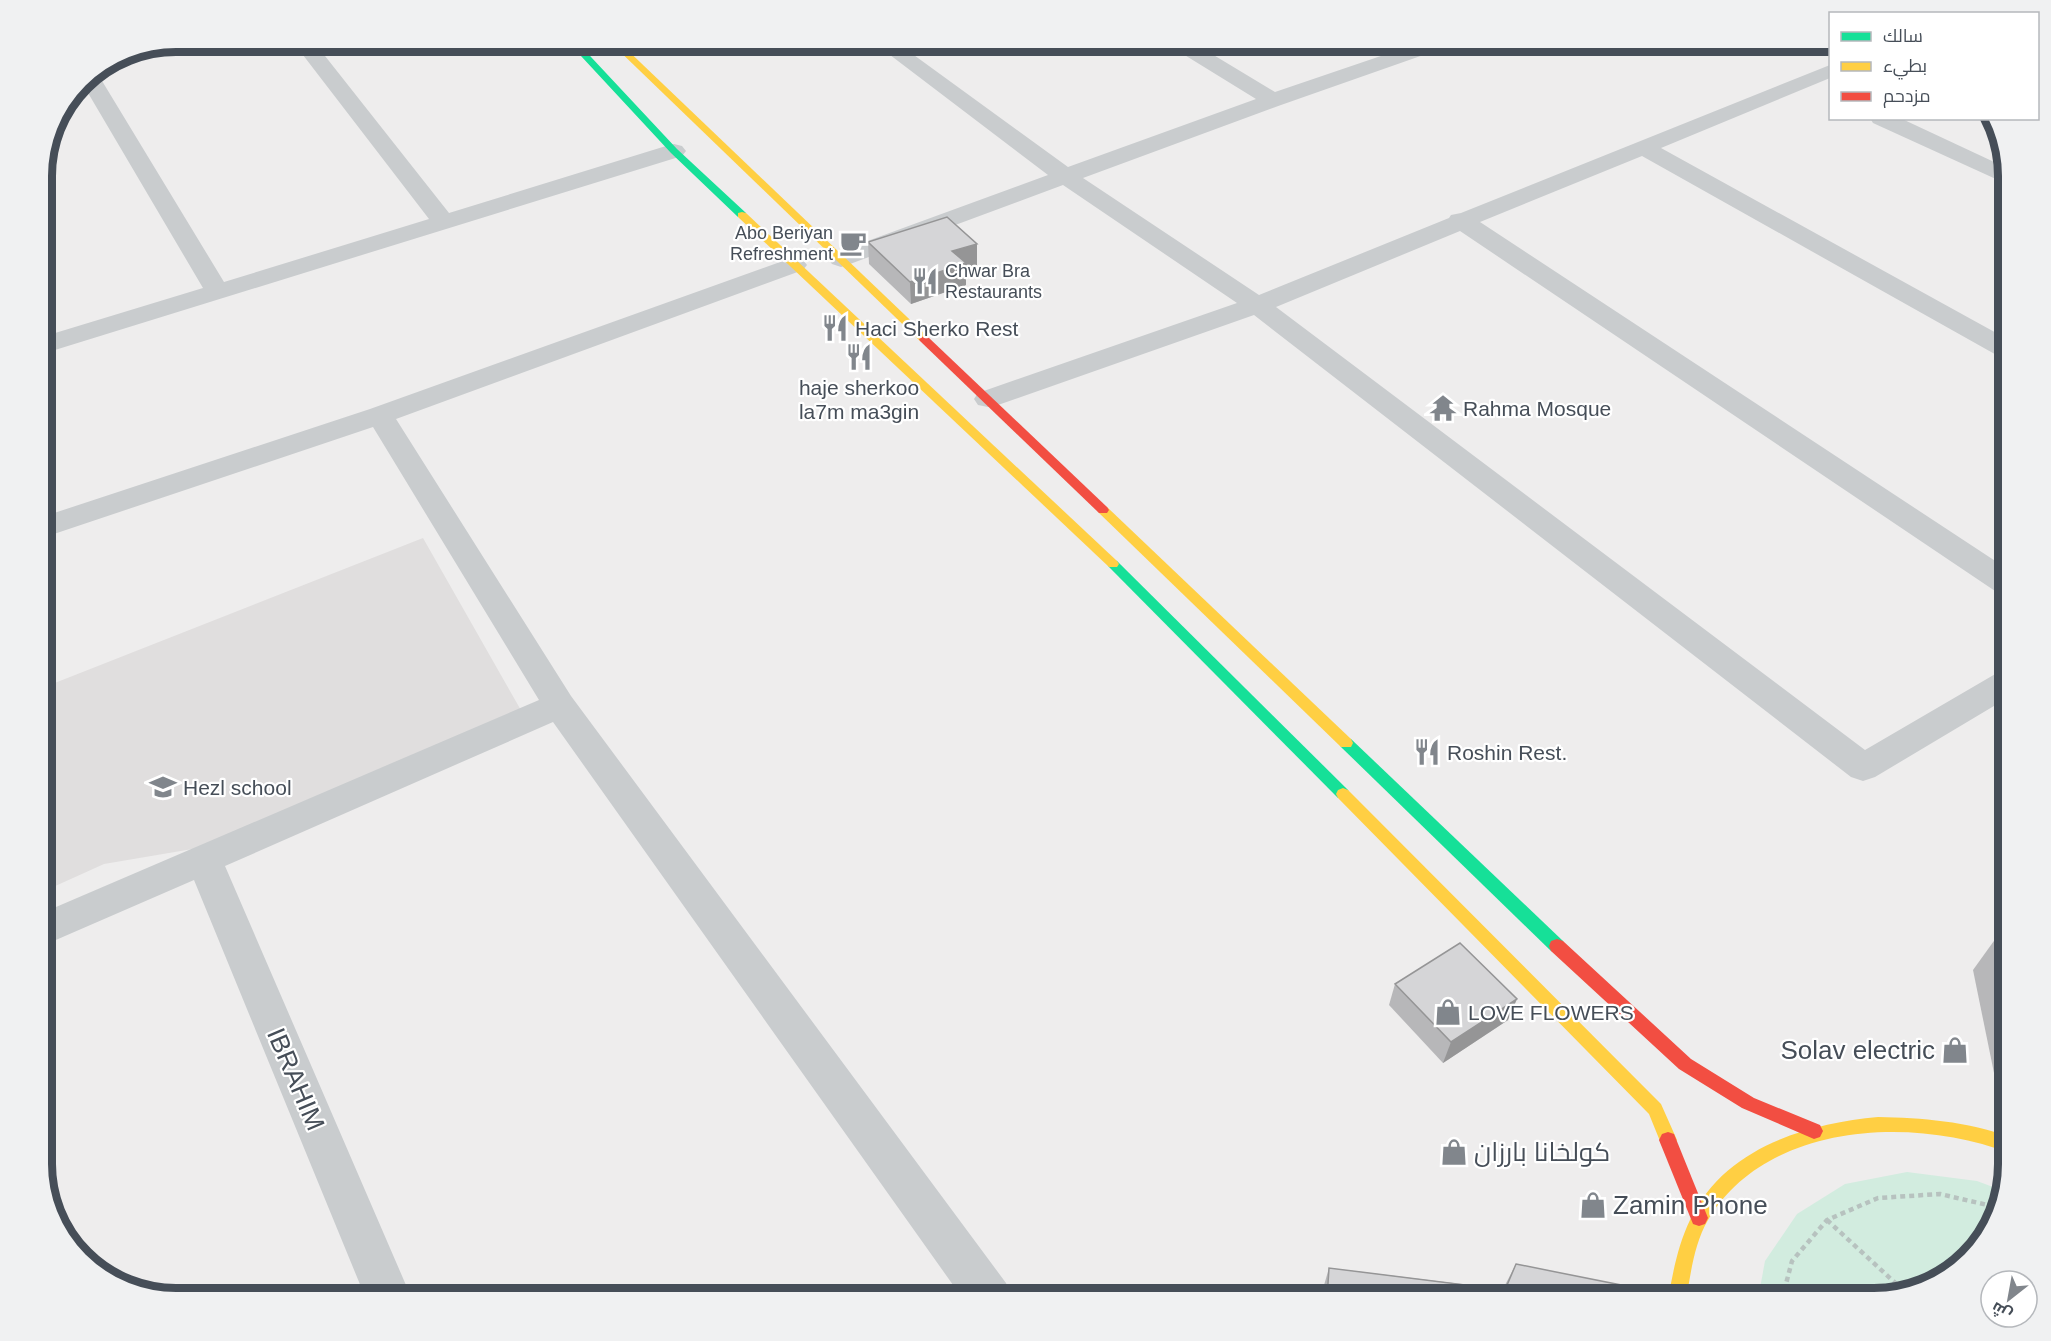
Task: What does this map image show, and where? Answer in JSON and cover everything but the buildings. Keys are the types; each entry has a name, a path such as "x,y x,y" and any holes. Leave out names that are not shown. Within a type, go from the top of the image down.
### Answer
{"main road":[{"path":"582,53 674,152 1141,590 1655,1109 1699,1218"},
{"path":"625,53 1608,995 1684,1064 1748,1103 1814,1131"},
{"path":"1677,1288 1678,1274 1699,1218 1729,1179 1767,1150 1814,1131 1870,1122 1922,1125 1998,1141"}],"street":[{"path":"1194,52 1273,100"},
{"path":"841,259 1273,100 1412,52"},
{"path":"312,53 444,222"},
{"path":"897,53 1066,177 1257,305 1863,768 1998,688"},
{"path":"988,399 1257,305 1460,220 1829,71"},
{"path":"1805,83 1829,95"},
{"path":"94,84 217,291"},
{"path":"1885,120 1998,173"},
{"path":"1642,147 1998,345"},
{"path":"53,343 674,152"},
{"path":"1460,220 1998,578"},
{"path":"53,524 380,415 794,265"},
{"path":"380,415 559,705 982,1288"},
{"path":"53,925 559,705"},
{"name":"IBRAHIM","path":"204,859 384,1288"}],"path":[{"path":"1785,1288 1792,1261 1827,1220 1878,1198 1940,1194 1991,1206"},
{"path":"1827,1220 1898,1286"}],"shaded area":[{"path":"423,538 522,712 216,845 104,864 53,887 53,684"}],"green space":[{"path":"1907,1172 1977,1181 1996,1188 1986,1220 1978,1234 1944,1268 1922,1279 1907,1284 1875,1288 1760,1288 1765,1261 1797,1214 1845,1184"}],"traffic: fast":[{"path":"582,53 674,151 742,215"},
{"path":"1113,564 1343,794"},
{"path":"1346,743 1557,946"}],"traffic: slow":[{"path":"625,53 924,339"},
{"path":"742,215 1113,564"},
{"path":"1103,510 1346,743"},
{"path":"1343,794 1655,1109 1668,1140"},
{"path":"1679,1288 1691,1238 1708,1205 1730,1180 1756,1160 1784,1145 1814,1134 1878,1125 1911,1125 1943,1129 1998,1141"}],"traffic: jam":[{"path":"924,339 1103,510"},
{"path":"1557,946 1685,1064 1748,1103 1814,1131"},
{"path":"1668,1140 1699,1218"}],"place":[{"name":"Abo Beriyan Refreshment","path":"853,243"},
{"name":"Chwar Bra Restaurants","path":"925,281"},
{"name":"Haci Sherko Rest","path":"835,328"},
{"name":"haje sherkoo la7m ma3gin","path":"859,357"},
{"name":"Rahma Mosque","path":"1443,408"},
{"name":"Roshin Rest.","path":"1427,752"},
{"name":"Hezl school","path":"163,787"},
{"name":"LOVE FLOWERS","path":"1448,1012"},
{"name":"Solav electric","path":"1955,1050"},
{"name":"كولخانا بارزان","path":"1454,1152"},
{"name":"Zamin Phone","path":"1593,1205"}]}
